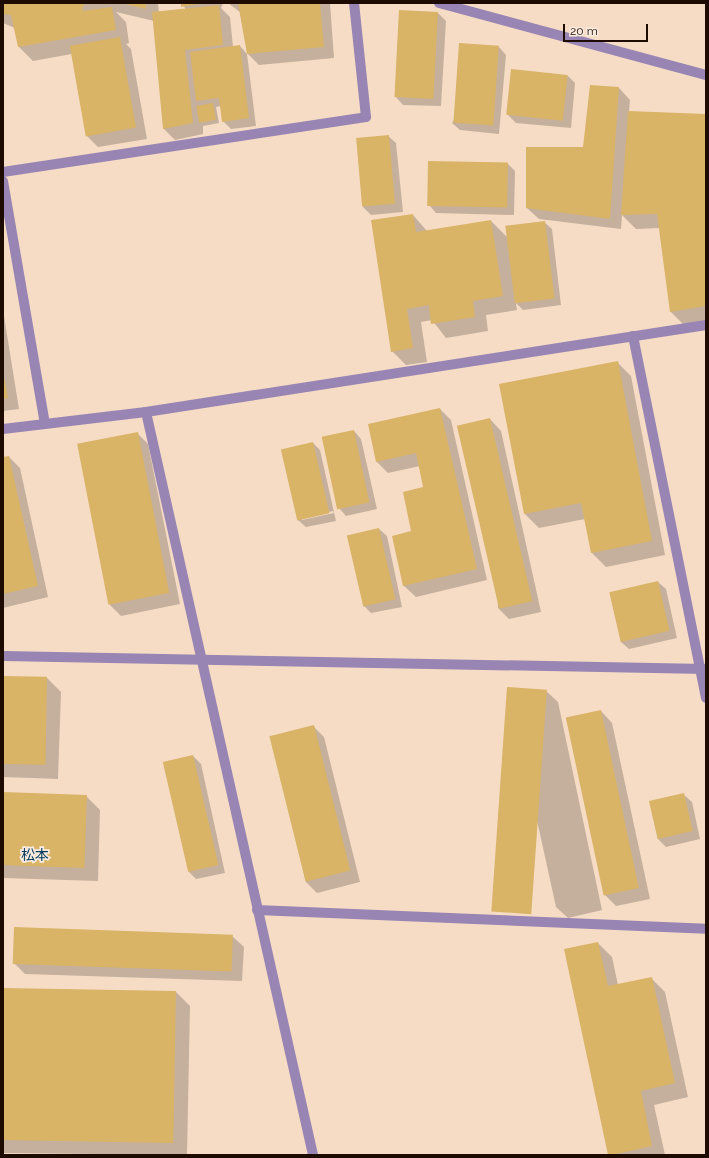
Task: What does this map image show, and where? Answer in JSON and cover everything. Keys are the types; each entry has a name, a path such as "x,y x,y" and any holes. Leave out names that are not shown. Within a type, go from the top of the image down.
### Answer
{"street":[{"path":"3,172 366,117 354,3"},
{"path":"439,3 706,75"},
{"path":"3,181 45,423"},
{"path":"3,429 146,412 706,325"},
{"path":"633,336 703,669 706,698"},
{"path":"146,412 313,1155"},
{"path":"3,656 201,661 703,669"},
{"path":"257,910 706,929"}],"building":[{"path":"3,3 84,3 82,11 112,7 116,30 18,47 11,15 3,14"},
{"path":"146,3 146,9 125,4"},
{"path":"181,3 198,3 199,4 181,7"},
{"path":"238,3 320,3 324,47 247,54"},
{"path":"219,5 223,45 185,50 193,123 163,129 152,12"},
{"path":"399,10 438,12 433,99 394,97"},
{"path":"120,37 136,128 86,136 70,46"},
{"path":"459,43 499,46 493,126 453,123"},
{"path":"240,45 249,118 222,122 219,98 196,101 190,52"},
{"path":"511,69 568,75 563,121 506,115"},
{"path":"590,85 619,87 610,219 526,208 526,147 583,147"},
{"path":"213,103 216,120 199,123 196,106"},
{"path":"628,111 706,114 706,306 670,312 657,214 621,215"},
{"path":"389,135 395,204 362,207 356,138"},
{"path":"428,161 508,162 507,207 427,206"},
{"path":"413,214 416,232 491,220 503,296 473,301 475,317 431,324 429,305 407,309 413,348 391,352 371,220"},
{"path":"545,221 555,298 515,303 505,226"},
{"path":"618,361 652,541 591,553 581,503 524,514 499,384"},
{"path":"3,372 8,398 3,399"},
{"path":"440,408 477,569 403,586 392,536 411,531 403,492 423,487 416,453 376,462 368,424"},
{"path":"490,418 532,601 499,609 457,426"},
{"path":"354,430 369,502 337,509 322,437"},
{"path":"138,432 169,593 108,605 77,444"},
{"path":"313,442 329,513 297,521 281,449"},
{"path":"9,456 38,586 3,594 3,457"},
{"path":"379,528 395,599 363,607 347,535"},
{"path":"658,581 669,631 621,642 609,592"},
{"path":"3,676 47,677 45,765 3,764"},
{"path":"507,687 547,690 531,914 491,911"},
{"path":"601,710 639,888 604,896 566,717"},
{"path":"314,725 350,871 306,882 269,736"},
{"path":"193,755 218,865 188,872 163,762"},
{"path":"3,792 87,795 84,868 3,865"},
{"path":"684,793 693,831 658,839 649,801"},
{"path":"14,927 233,935 232,972 13,964"},
{"path":"598,942 608,986 652,977 675,1083 641,1091 652,1146 612,1155 608,1155 564,949"},
{"path":"3,988 176,991 173,1143 3,1140"}],"district":[{"name":"松本","path":"35,855"}]}
